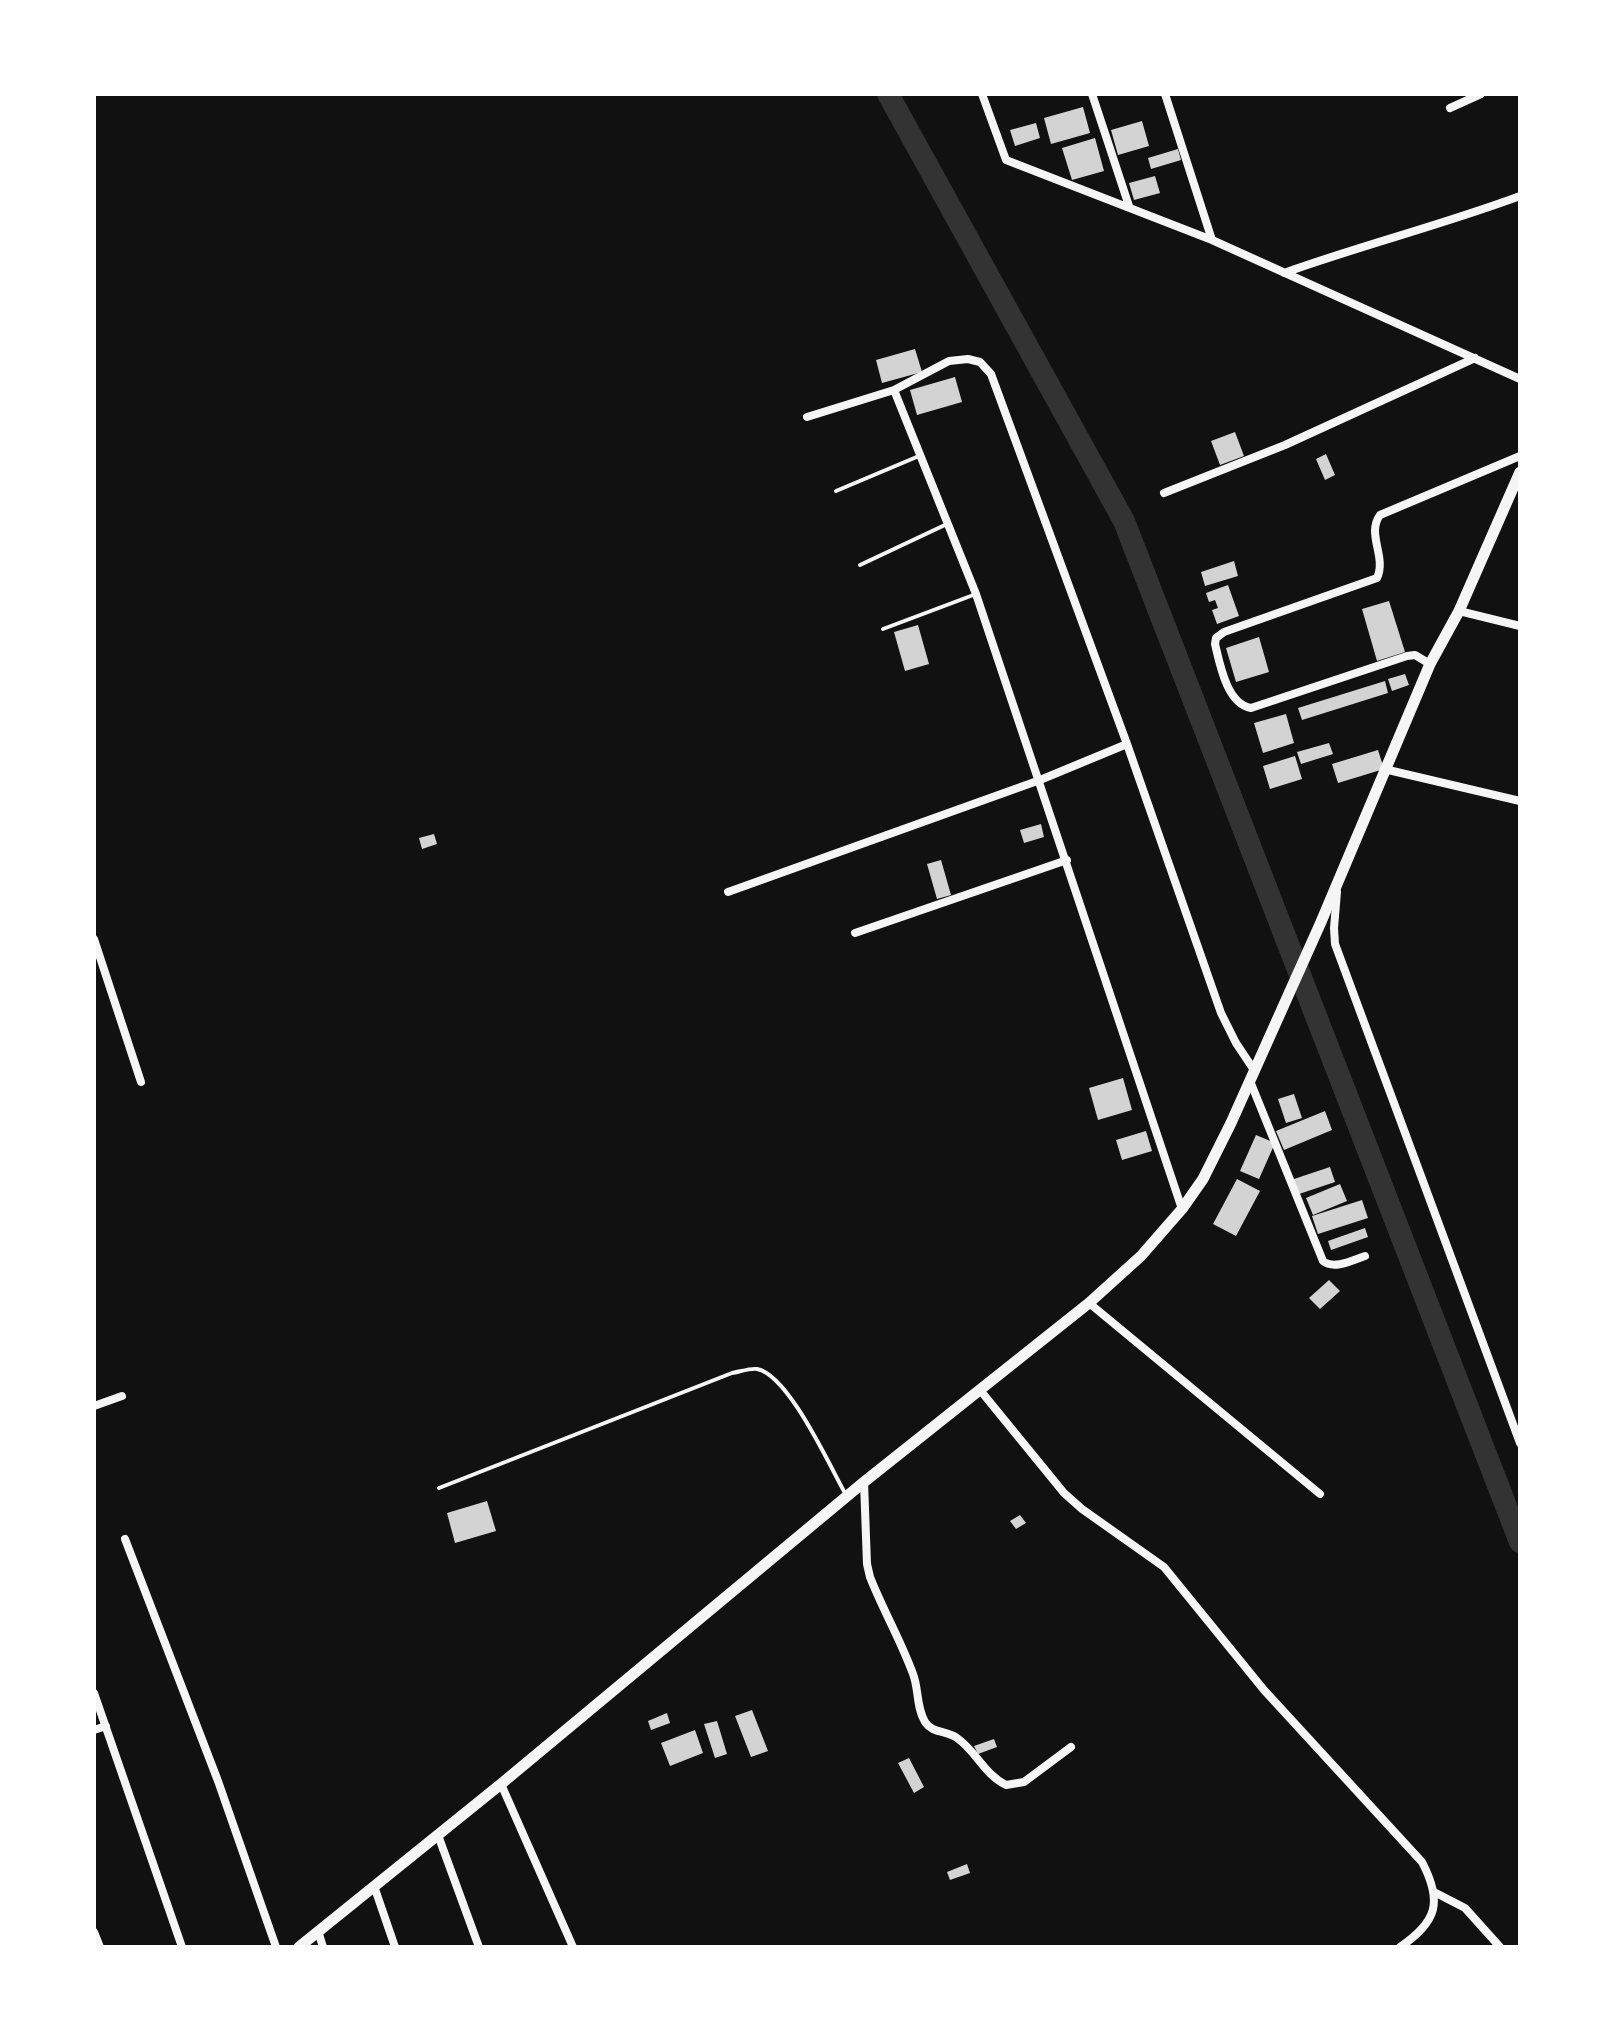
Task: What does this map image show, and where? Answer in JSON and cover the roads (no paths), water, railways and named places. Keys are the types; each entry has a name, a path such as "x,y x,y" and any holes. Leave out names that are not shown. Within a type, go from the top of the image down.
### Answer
{"street":[{"path":"982,94 1006,160 1212,240 1520,379"},
{"path":"1092,94 1129,206"},
{"path":"1165,94 1212,240"},
{"path":"1450,108 1481,94"},
{"path":"1283,273 1520,196"},
{"path":"1164,493 1285,445 1475,358"},
{"path":"807,417 894,390 949,361 968,359 980,362 991,374 1127,744 1221,1013 1252,1075 1323,1261 1335,1265 1365,1256"},
{"path":"894,390 976,594 1182,1209"},
{"path":"1430,664 1415,655 1407,656 1251,708 1244,707 1235,699 1215,644 1219,634 1377,578 1380,561 1374,524 1380,515 1520,456"},
{"path":"299,1947 501,1784 864,1482 1089,1303 1141,1256 1182,1209 1203,1179 1288,997 1430,664 1459,611 1520,472"},
{"path":"1459,611 1520,626"},
{"path":"728,892 1040,780 1127,744"},
{"path":"1384,769 1520,801"},
{"path":"855,933 1067,860"},
{"path":"1338,880 1335,944 1520,1443"},
{"path":"94,939 141,1082"},
{"path":"1089,1303 1320,1494"},
{"path":"980,1390 1064,1493 1164,1567 1271,1698 1422,1862 1434,1892 1433,1915 1424,1928 1400,1947"},
{"path":"94,1406 122,1396"},
{"path":"864,1482 870,1577 913,1674 922,1716 927,1725 933,1730 954,1735 988,1773 1006,1785 1024,1782 1071,1747"},
{"path":"125,1539 218,1781 276,1947"},
{"path":"94,1693 182,1947"},
{"path":"94,1730 106,1726"},
{"path":"501,1784 573,1947"},
{"path":"438,1835 479,1947"},
{"path":"374,1886 395,1947"},
{"path":"1434,1892 1465,1908 1500,1947"},
{"path":"318,1931 323,1947"},
{"path":"94,1932 100,1947"}],"lane":[{"path":"836,491 922,455"},
{"path":"860,565 947,524"},
{"path":"883,629 976,594"},
{"path":"439,1488 732,1373 756,1369 774,1377 791,1397 847,1497"}],"waterway":[{"path":"888,94 1124,521 1520,1542"}]}
